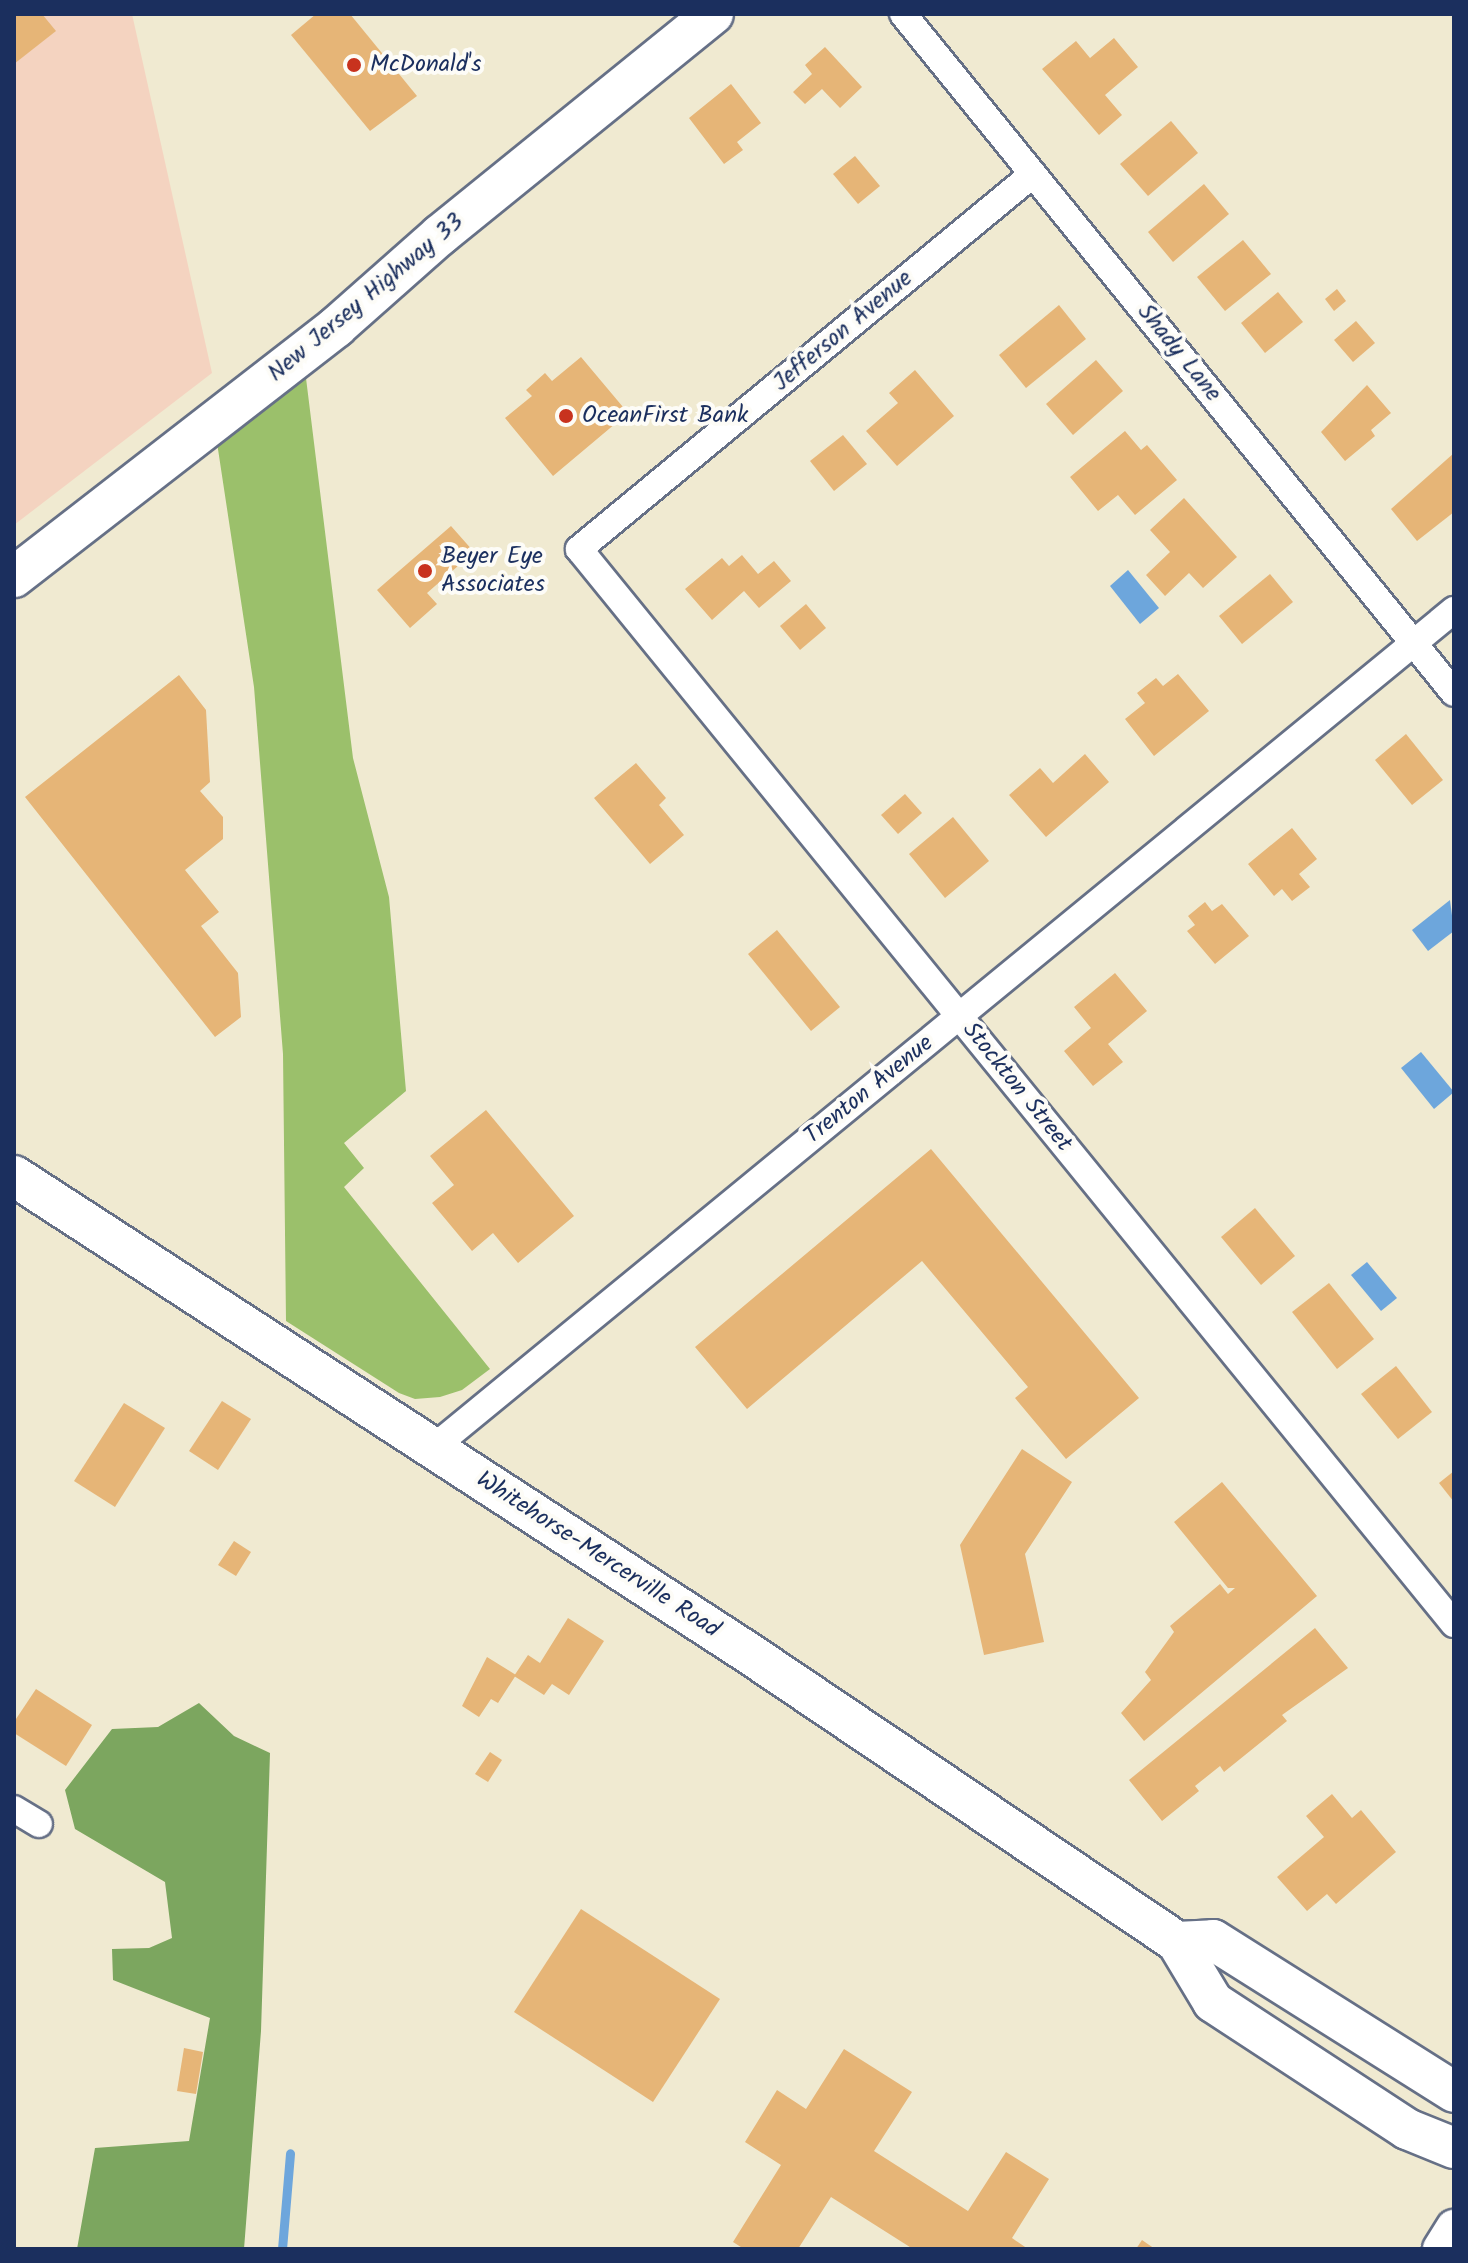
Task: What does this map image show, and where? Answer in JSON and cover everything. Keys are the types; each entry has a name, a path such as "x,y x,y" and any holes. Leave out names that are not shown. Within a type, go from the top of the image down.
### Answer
{"main road":[{"name":"New Jersey Highway 33","path":"14,577 336,327 713,14"},
{"name":"Whitehorse-Mercerville Road","path":"14,1176 744,1650 1177,1942 1213,2002 1407,2129 1454,2148"},
{"path":"1177,1942 1213,1940 1454,2092"}],"street":[{"name":"Shady Lane","path":"903,14 1454,693"},
{"name":"Jefferson Avenue","path":"579,549 1033,174"},
{"name":"Stockton Street","path":"579,549 1454,1624"},
{"name":"Trenton Avenue","path":"433,1448 1454,610"},
{"path":"14,1809 39,1824"},
{"path":"1441,2249 1454,2228"}],"shaded area":[{"path":"14,14 132,14 212,373 14,525"}],"green space":[{"path":"305,370 353,758 389,897 406,1091 344,1143 364,1168 344,1187 490,1369 462,1390 440,1397 415,1399 399,1393 286,1321 283,1054 254,687 216,436"},
{"path":"199,1703 234,1736 270,1753 261,2031 244,2249 77,2249 95,2148 189,2141 210,2018 113,1980 112,1949 149,1948 172,1938 165,1882 75,1829 65,1790 112,1729 158,1727"}],"water":[{"path":"1128,570 1159,608 1140,624 1110,586"},
{"path":"1450,900 1454,931 1428,951 1412,930"},
{"path":"1421,1052 1454,1092 1434,1109 1401,1068"},
{"path":"1367,1262 1397,1298 1381,1311 1351,1275"}],"building":[{"path":"14,14 42,14 56,31 14,64"},
{"name":"McDonald's","path":"316,14 350,14 417,96 370,131 291,35"},
{"path":"1114,38 1138,67 1105,95 1122,115 1099,135 1042,69 1076,41 1090,58"},
{"path":"825,47 862,87 840,108 822,89 805,104 793,92 812,74 805,65"},
{"path":"731,84 761,123 737,142 743,150 724,164 689,118"},
{"path":"1171,121 1198,153 1148,196 1120,164"},
{"path":"855,156 880,186 858,204 833,174"},
{"path":"1204,184 1229,214 1173,262 1148,232"},
{"path":"1243,240 1271,274 1225,311 1197,277"},
{"path":"1337,289 1346,301 1334,311 1325,299"},
{"path":"1278,292 1303,322 1265,353 1241,323"},
{"path":"1059,305 1086,339 1026,388 999,355"},
{"path":"1356,321 1375,343 1353,362 1334,340"},
{"name":"OceanFirst Bank","path":"581,357 628,413 553,476 505,418 532,396 526,390 545,373 552,381"},
{"path":"1096,360 1123,391 1073,435 1046,404"},
{"path":"915,370 954,416 897,466 866,431 898,403 889,393"},
{"path":"1367,385 1391,413 1371,430 1375,436 1345,461 1321,432"},
{"path":"1125,431 1141,450 1147,445 1177,480 1135,515 1118,495 1098,511 1070,477"},
{"path":"843,435 867,464 834,491 810,461"},
{"path":"1454,453 1454,512 1417,541 1391,509"},
{"path":"1184,498 1237,557 1203,588 1189,573 1165,596 1146,575 1170,552 1150,530"},
{"name":"Beyer Eye Associates","path":"451,526 474,552 427,593 437,604 410,628 377,590"},
{"path":"742,555 758,574 774,561 791,581 759,608 744,591 712,620 685,589 722,558 729,566"},
{"path":"1270,574 1293,602 1242,644 1219,616"},
{"path":"806,604 826,628 800,650 780,626"},
{"path":"1178,674 1209,711 1154,756 1125,719 1145,703 1137,693 1156,678 1163,686"},
{"path":"179,675 206,710 210,782 200,791 223,817 223,839 185,870 219,912 201,926 238,973 241,1017 215,1037 25,797"},
{"path":"1406,734 1443,780 1412,805 1375,760"},
{"path":"1085,754 1109,782 1046,837 1009,795 1040,768 1053,783"},
{"path":"636,763 666,798 659,805 684,835 650,864 594,798"},
{"path":"905,794 922,813 898,834 881,815"},
{"path":"953,817 989,861 945,898 909,854"},
{"path":"1292,828 1317,859 1299,874 1310,887 1292,901 1282,889 1274,896 1248,864"},
{"path":"1205,902 1212,911 1222,904 1249,936 1215,964 1187,931 1195,925 1188,916"},
{"path":"777,930 840,1007 811,1031 748,954"},
{"path":"1115,973 1147,1011 1108,1044 1123,1062 1093,1086 1064,1051 1091,1028 1074,1007"},
{"path":"486,1110 574,1216 518,1263 493,1233 472,1251 432,1203 454,1185 430,1156"},
{"path":"931,1149 1139,1398 1066,1459 1015,1398 1028,1387 922,1261 747,1409 695,1347"},
{"path":"1255,1208 1295,1256 1261,1285 1221,1237"},
{"path":"1329,1283 1374,1339 1337,1369 1292,1312"},
{"path":"1396,1366 1432,1412 1398,1439 1361,1394"},
{"path":"222,1401 251,1419 218,1470 189,1451"},
{"path":"124,1403 165,1428 115,1507 74,1481"},
{"path":"1022,1449 1072,1482 1025,1554 1044,1642 984,1655 960,1545"},
{"path":"1454,1471 1454,1502 1439,1483"},
{"path":"1222,1482 1317,1596 1144,1741 1121,1713 1151,1680 1145,1672 1174,1632 1170,1626 1220,1584 1228,1594 1235,1588 1228,1588 1174,1522"},
{"path":"234,1541 251,1552 236,1576 218,1565"},
{"path":"568,1618 604,1641 569,1695 552,1684 544,1695 514,1676 528,1655 540,1663"},
{"path":"1315,1628 1348,1668 1282,1715 1287,1721 1224,1772 1220,1766 1195,1786 1199,1791 1162,1821 1129,1780"},
{"path":"487,1657 516,1675 498,1703 491,1699 479,1717 462,1706"},
{"path":"36,1689 92,1725 66,1766 14,1733 14,1722"},
{"path":"490,1752 502,1760 488,1782 475,1774"},
{"path":"1332,1794 1352,1818 1361,1810 1396,1852 1336,1904 1327,1894 1307,1911 1277,1877 1324,1837 1306,1816"},
{"path":"581,1909 720,1999 653,2102 514,2012"},
{"path":"184,2048 203,2052 196,2094 177,2091"},
{"path":"844,2049 912,2092 874,2151 968,2211 1006,2152 1049,2179 1012,2238 1028,2249 913,2249 831,2197 798,2249 744,2249 733,2242 781,2165 745,2142 777,2090 806,2109"},
{"path":"1142,2240 1155,2249 1136,2249"}],"waterway":[{"path":"282,2249 290,2153"}],"place":[{"name":"McDonald's","path":"354,65"},
{"name":"OceanFirst Bank","path":"566,416"},
{"name":"Beyer Eye Associates","path":"425,571"}]}
